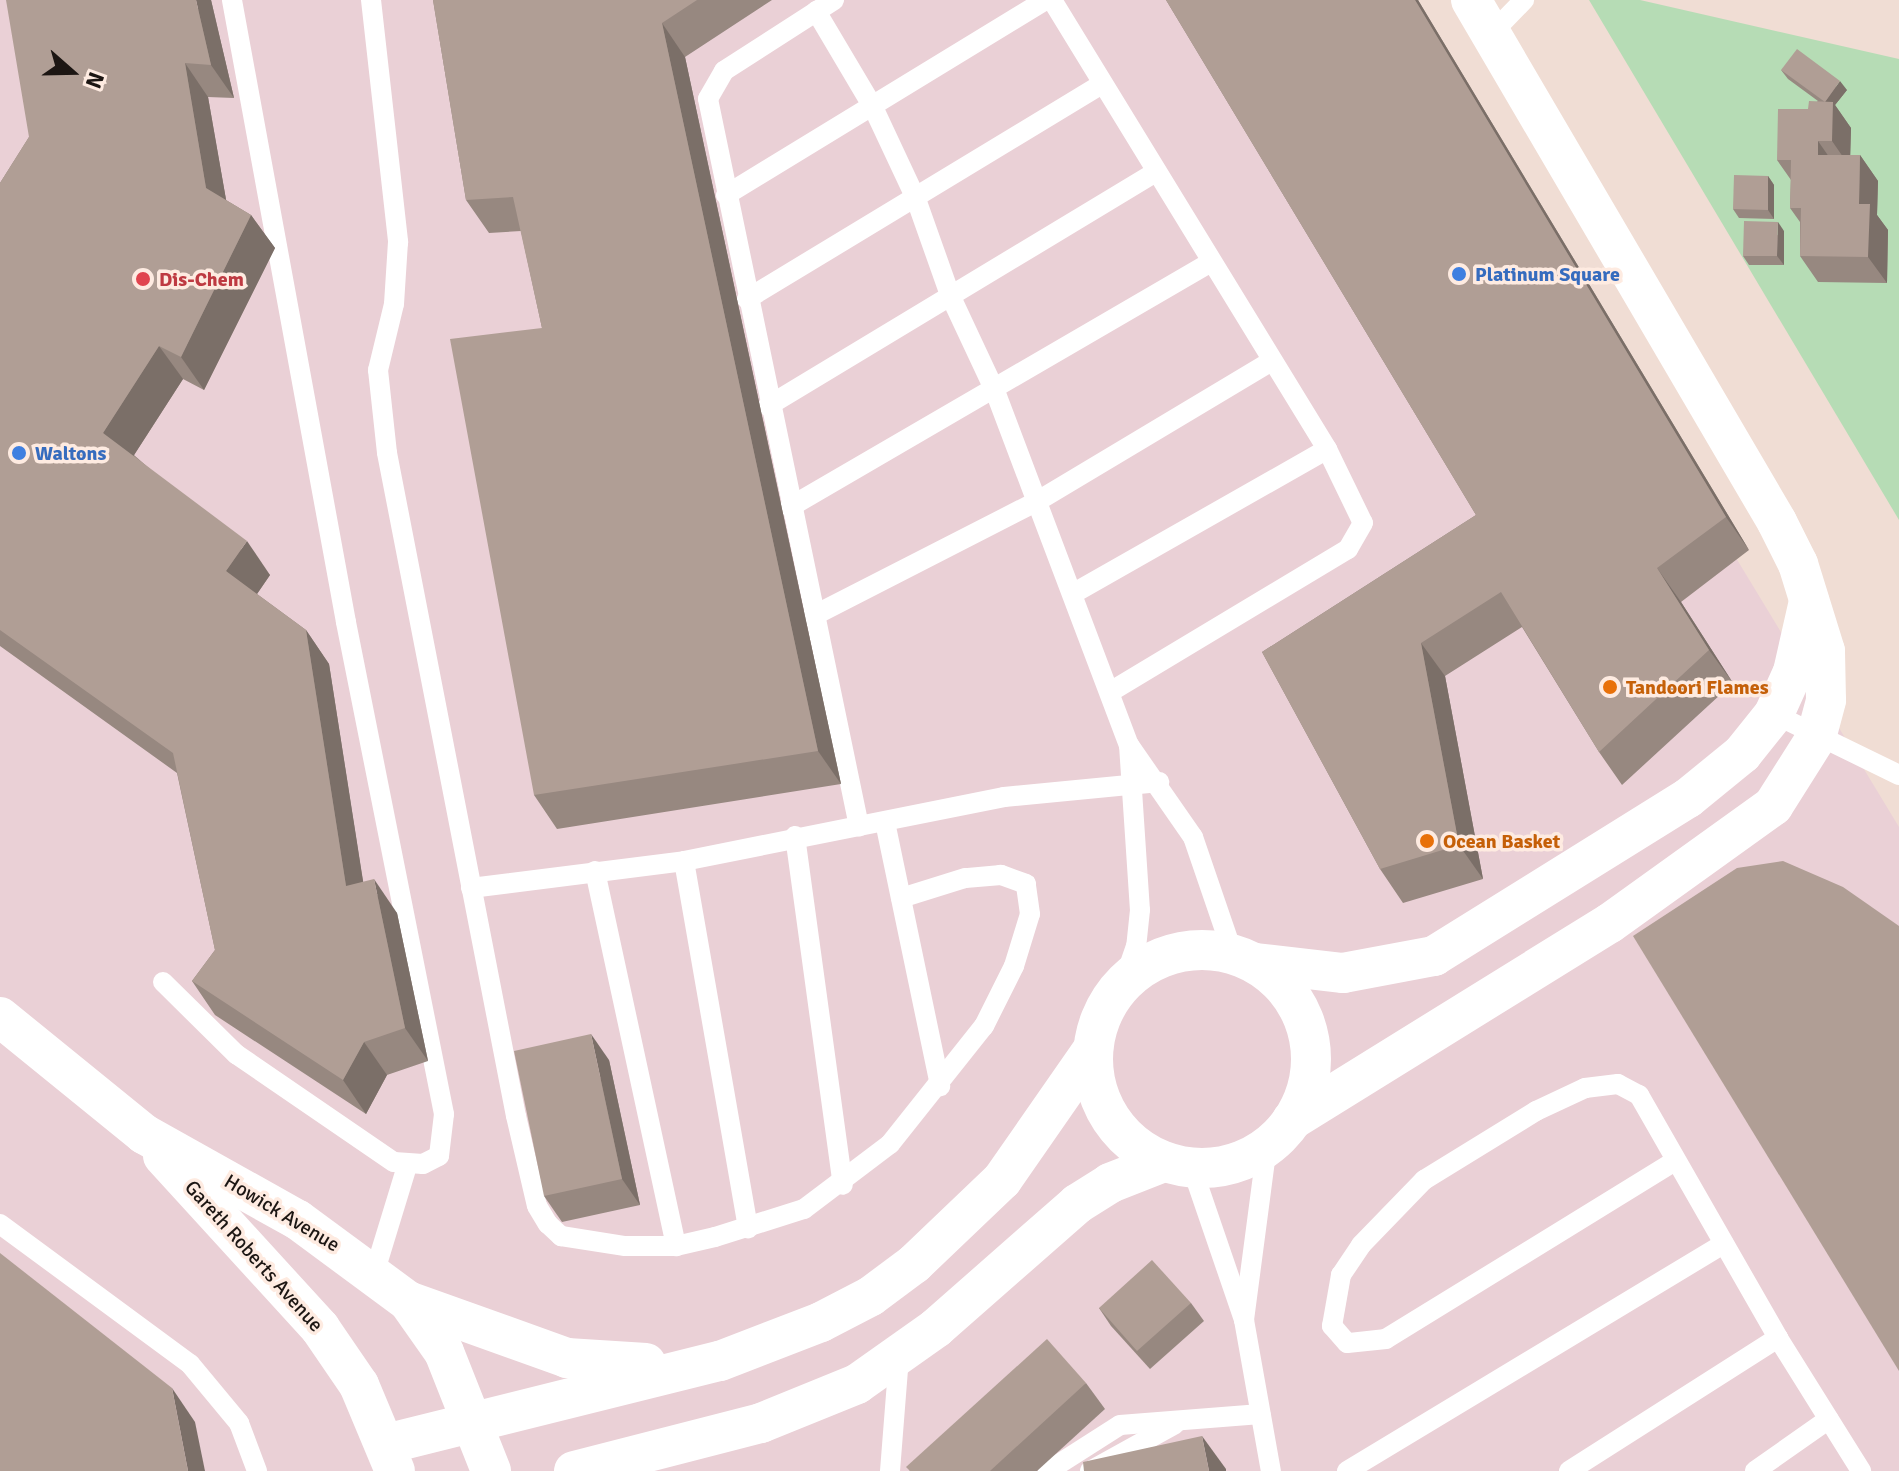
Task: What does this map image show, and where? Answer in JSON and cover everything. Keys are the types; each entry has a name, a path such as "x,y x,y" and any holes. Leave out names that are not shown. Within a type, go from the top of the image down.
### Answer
{"street":[{"path":"574,1471 761,1423 857,1384 899,1356 1077,1204 1110,1183 1178,1165 1232,1164 1610,923 1773,806 1816,738 1826,700 1825,651 1798,564 1722,422 1471,0"},
{"path":"1178,1165 1133,1145 1109,1118 1096,1084 1093,1049 1102,1013 1123,983 1151,962 1186,950 1343,973 1434,956 1688,798 1742,754 1774,714 1793,672 1809,601"},
{"path":"1244,957 1283,986 1303,1016 1311,1051 1308,1087 1280,1133"},
{"name":"Howick Avenue","path":"0,1017 144,1134 298,1220 408,1301 444,1352 474,1420 491,1471"},
{"path":"391,1458 474,1420 720,1361 821,1322 871,1296 914,1264 1002,1180 1093,1049"},
{"name":"Gareth Roberts Avenue","path":"144,1134 320,1328 359,1385 391,1458"},
{"path":"408,1301 567,1358 637,1363 720,1361"},
{"path":"687,1471 761,1423"}],"lane":[{"path":"163,982 236,1054 394,1162 407,1166 439,1156 444,1114 346,622 232,0"},
{"path":"371,0 398,242 394,304 378,370 381,411 471,888 537,1206 561,1236 625,1246 676,1246 748,1228 804,1209 843,1185 890,1144 940,1086 984,1026 1014,966 1028,929 1030,895 1017,879 988,874 901,898"},
{"path":"726,195 1045,0"},
{"path":"1052,0 1209,263 1327,449 1358,504 1363,523 1359,538 1112,691"},
{"path":"1490,35 1524,0"},
{"path":"859,826 709,119 711,90 724,71 825,6 916,199 950,295 995,391 1112,691 1129,745 1140,910 1136,946 1123,983"},
{"path":"747,299 1102,84"},
{"path":"768,406 1154,173"},
{"path":"790,507 995,391 1209,263"},
{"path":"813,616 1036,502 1270,362"},
{"path":"1074,593 1327,449"},
{"path":"1774,714 1816,738 1899,775"},
{"path":"1129,745 1159,782 1208,871 1244,957"},
{"path":"471,888 684,861 795,836 885,822 1004,797 1159,782"},
{"path":"885,822 940,1086"},
{"path":"795,836 843,1185"},
{"path":"684,861 748,1228"},
{"path":"595,871 676,1246"},
{"path":"1675,1161 1386,1339 1363,1345 1347,1343 1332,1326 1341,1275 1386,1217 1459,1154 1566,1096 1601,1084 1629,1087 1675,1161 1778,1338 1861,1471"},
{"path":"1244,1320 1280,1133"},
{"path":"1178,1165 1244,1320 1271,1471"},
{"path":"374,1274 407,1166"},
{"path":"0,1224 190,1364 239,1423 262,1469"},
{"path":"1347,1471 1724,1244"},
{"path":"1569,1471 1778,1338"},
{"path":"890,1471 899,1356"},
{"path":"1048,1471 1120,1425 1143,1420 1175,1424 1261,1414"},
{"path":"1755,1471 1829,1419"},
{"path":"1090,1471 1175,1424"}],"shaded area":[{"path":"0,0 1398,0 1899,827 1899,1471 0,1471"}],"green space":[{"path":"1589,0 1640,0 1899,59 1899,520"}],"building":[{"path":"6,0 196,0 211,65 185,63 206,188 251,215 181,357 159,346 103,433 247,541 226,571 306,630 346,886 374,879 405,1028 364,1042 343,1080 192,981 215,950 173,753 0,630 0,183 29,137"},
{"path":"433,0 697,0 662,23 818,751 534,795 450,339 542,328 513,197 466,200"},
{"name":"Platinum Square","path":"1166,0 1415,0 1726,517 1657,568 1709,650 1599,752 1501,592 1421,643 1459,845 1380,869 1262,652 1476,515"},
{"path":"1797,49 1840,81 1825,102 1781,70"},
{"path":"1809,101 1833,102 1832,141 1818,141 1818,155 1860,155 1859,204 1870,204 1868,257 1800,256 1801,208 1790,208 1791,160 1777,160 1778,109 1808,109"},
{"path":"1734,175 1768,176 1768,210 1733,209"},
{"path":"1744,221 1778,222 1777,256 1743,256"},
{"path":"1783,861 1843,887 1899,926 1899,1371 1633,936 1737,868"},
{"path":"591,1034 622,1179 544,1196 514,1051"},
{"path":"0,1253 172,1388 188,1471 0,1471"},
{"path":"1152,1260 1191,1303 1137,1351 1099,1308"},
{"path":"1047,1339 1086,1383 990,1471 910,1471 906,1467"},
{"path":"1202,1436 1209,1471 1084,1471 1083,1462"}],"place":[{"name":"Platinum Square","path":"1459,274"},
{"name":"Dis-Chem","path":"143,279"},
{"name":"Waltons","path":"19,453"},
{"name":"Tandoori Flames","path":"1610,687"},
{"name":"Ocean Basket","path":"1427,841"}]}
